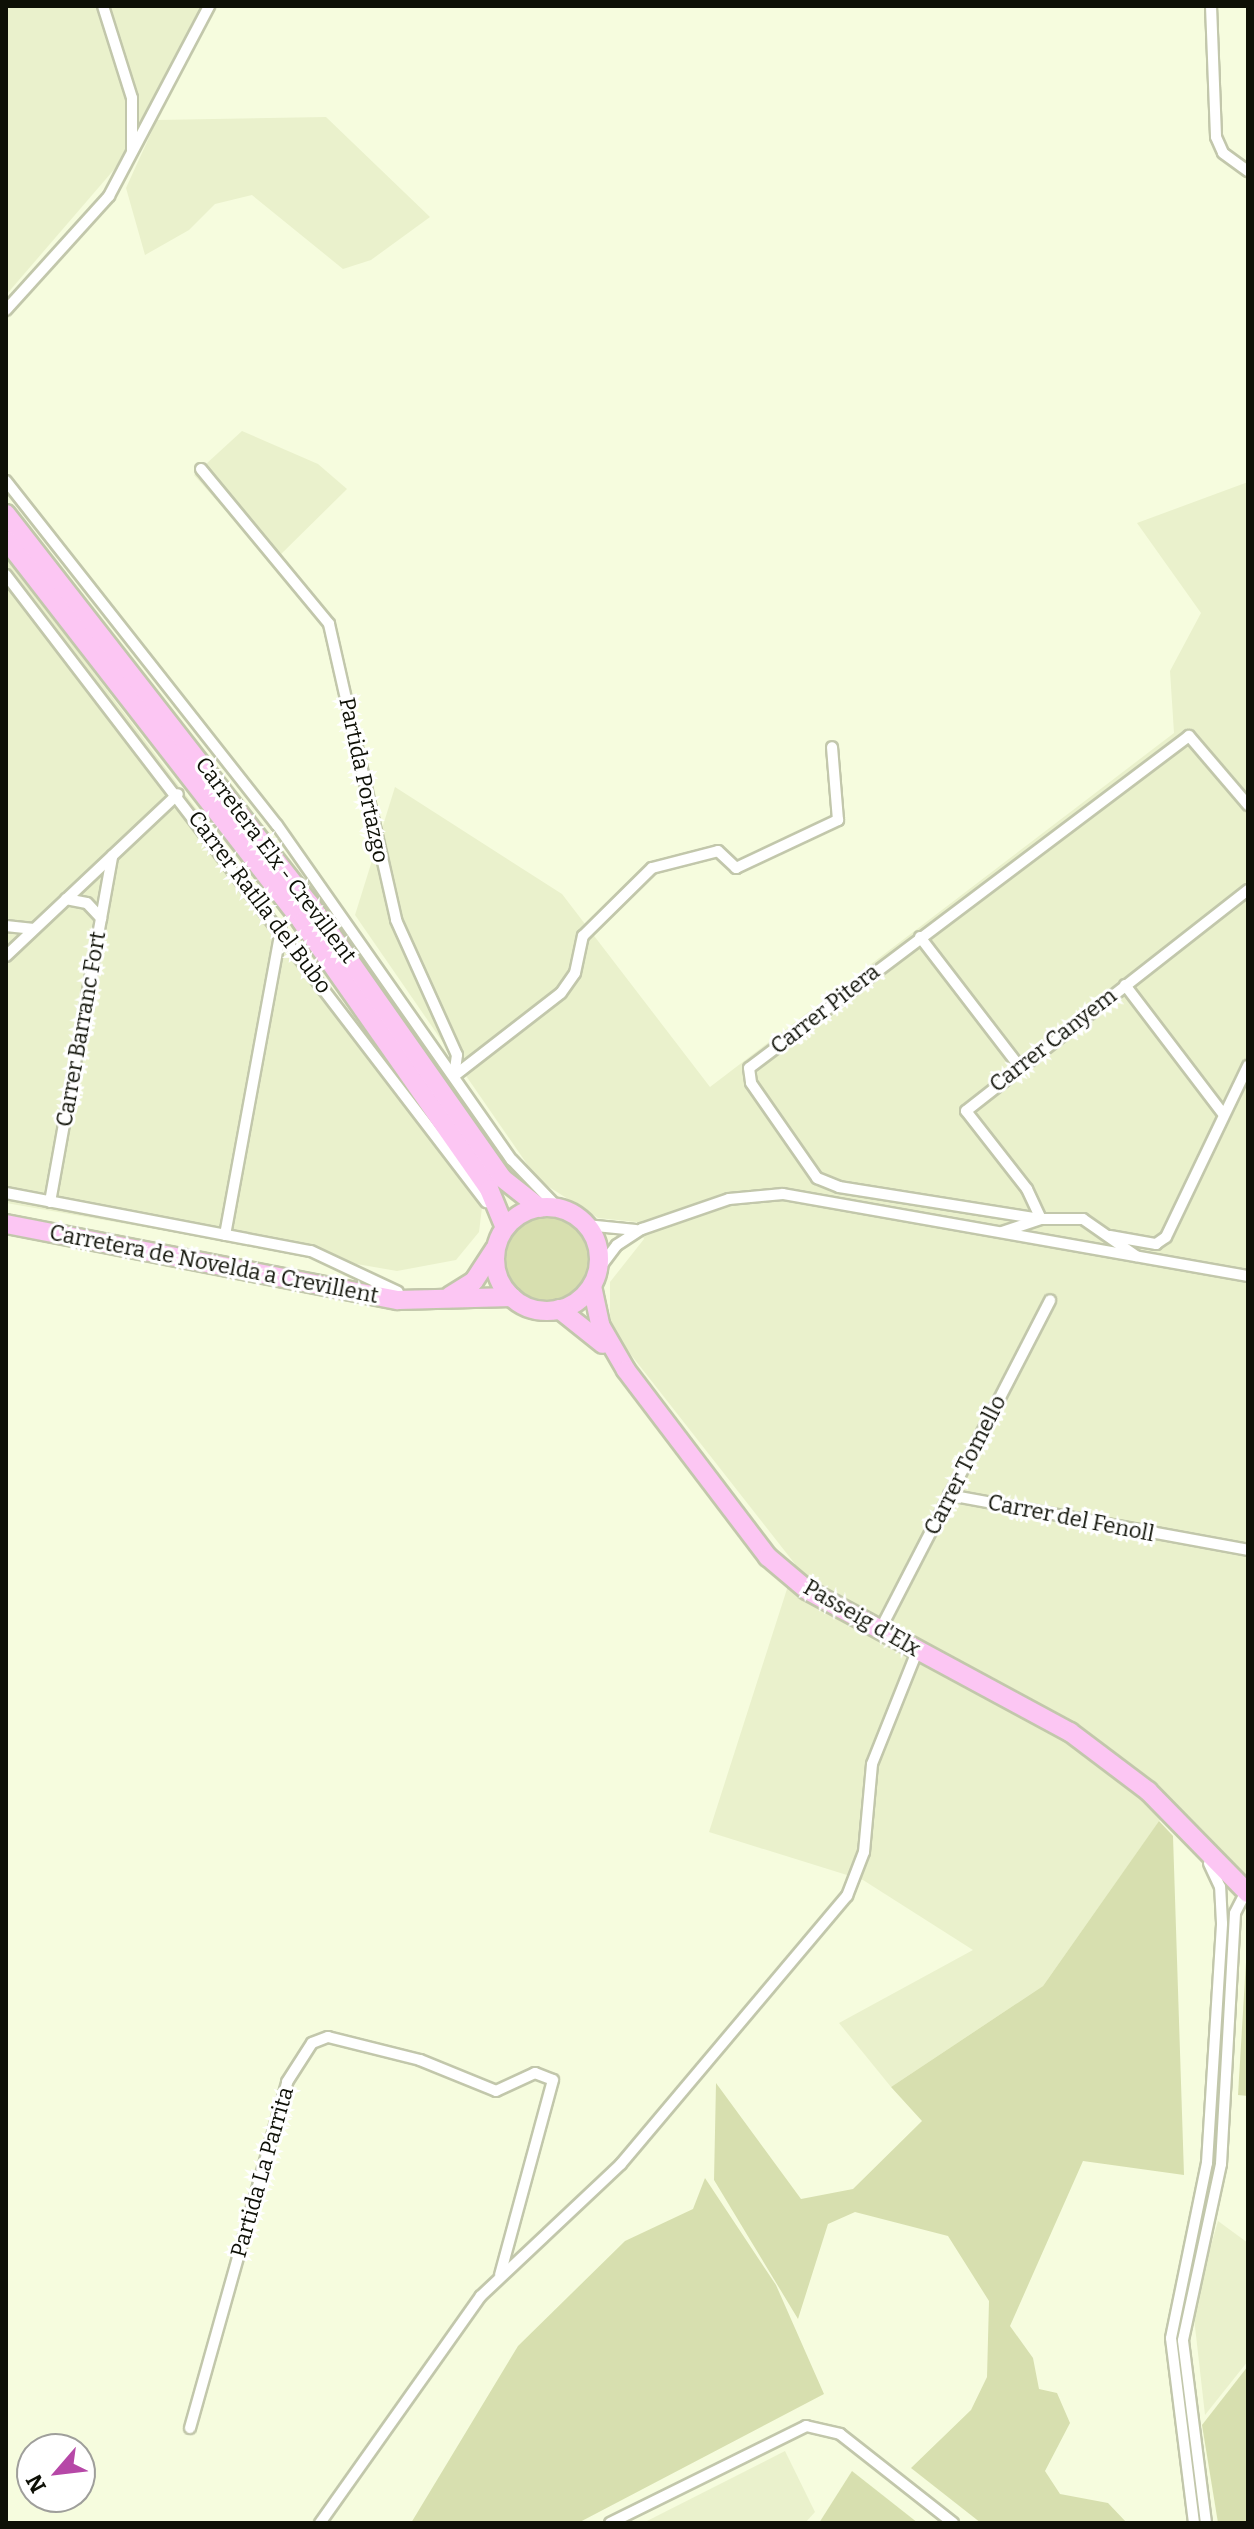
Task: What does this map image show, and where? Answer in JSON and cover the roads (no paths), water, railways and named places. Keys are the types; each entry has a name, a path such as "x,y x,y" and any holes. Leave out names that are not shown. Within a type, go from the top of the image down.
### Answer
{"highway":[{"name":"Carretera Elx - Crevillent","path":"6,514 300,891 502,1178 540,1208"},
{"name":"Carretera Elx - Crevillent","path":"6,540 302,922 489,1189 501,1237"},
{"path":"540,1208 559,1209 586,1225 599,1254 595,1278 600,1325 626,1370 593,1332 559,1309 526,1307 512,1297 498,1274 501,1237 540,1208"},
{"name":"Carretera de Novelda a Crevillent","path":"6,1224 423,1301 512,1297"},
{"name":"Carretera de Novelda a Crevillent","path":"423,1301 466,1287 501,1237"},
{"path":"559,1309 595,1278"},
{"name":"Passeig d'Elx","path":"626,1370 768,1557 807,1590 1070,1732 1120,1769 1245,1895"},
{"name":"Passeig d'Elx","path":"1120,1769 1209,1863 1245,1895"}],"street":[{"path":"103,6 132,98 132,152"},
{"path":"6,310 109,196 209,6"},
{"path":"1211,6 1216,137 1223,153 1248,171"},
{"name":"Partida Portazgo","path":"201,469 329,624 396,920 457,1055 454,1076"},
{"path":"6,481 277,825 512,1160 559,1209"},
{"name":"Carrer Ratlla del Bubo","path":"6,575 178,794 480,1192 501,1237"},
{"name":"Carrer Pitera","path":"1041,1219 839,1187 817,1178 751,1083 749,1068 1189,736 1248,805"},
{"path":"454,1076 561,993 575,973 583,936 652,868 718,851 736,868 838,820 832,747"},
{"path":"8,953 178,794"},
{"name":"Carrer Barranc Fort","path":"50,1202 112,856"},
{"name":"Carrer Canyem","path":"1041,1219 1027,1189 966,1111 1019,1066 1248,890"},
{"path":"66,899 87,903 101,918"},
{"path":"6,926 34,929"},
{"path":"225,1235 281,930"},
{"path":"920,937 1019,1066"},
{"path":"6,940 8,953"},
{"path":"1125,985 1224,1115"},
{"path":"1110,1236 1156,1244 1166,1237 1248,1066"},
{"path":"6,1193 311,1251 423,1301"},
{"path":"595,1278 617,1245 642,1229 729,1199 783,1194 1248,1276"},
{"path":"999,1233 1041,1219 1083,1219 1137,1257"},
{"path":"586,1225 642,1229"},
{"name":"Carrer Tomello","path":"880,1630 1050,1300"},
{"name":"Carrer del Fenoll","path":"949,1495 1248,1550"},
{"name":"Carrer del Fenoll","path":"1194,1542 1248,1557"},
{"name":"Partida La Parrita","path":"320,2523 499,2278 621,2164 847,1896 864,1852 872,1764 918,1649"},
{"path":"1194,2523 1171,2338 1207,2163 1222,1923 1220,1887 1209,1863"},
{"path":"1222,1923 1245,1895"},
{"path":"1206,2523 1183,2340 1221,2164 1235,1931 1245,1895"},
{"path":"1235,1931 1248,1917"},
{"name":"Partida La Parrita","path":"190,2428 287,2082 312,2043 328,2037 420,2060 496,2091 535,2073 553,2080 499,2278"},
{"path":"610,2523 806,2426 840,2434 953,2523"}]}
